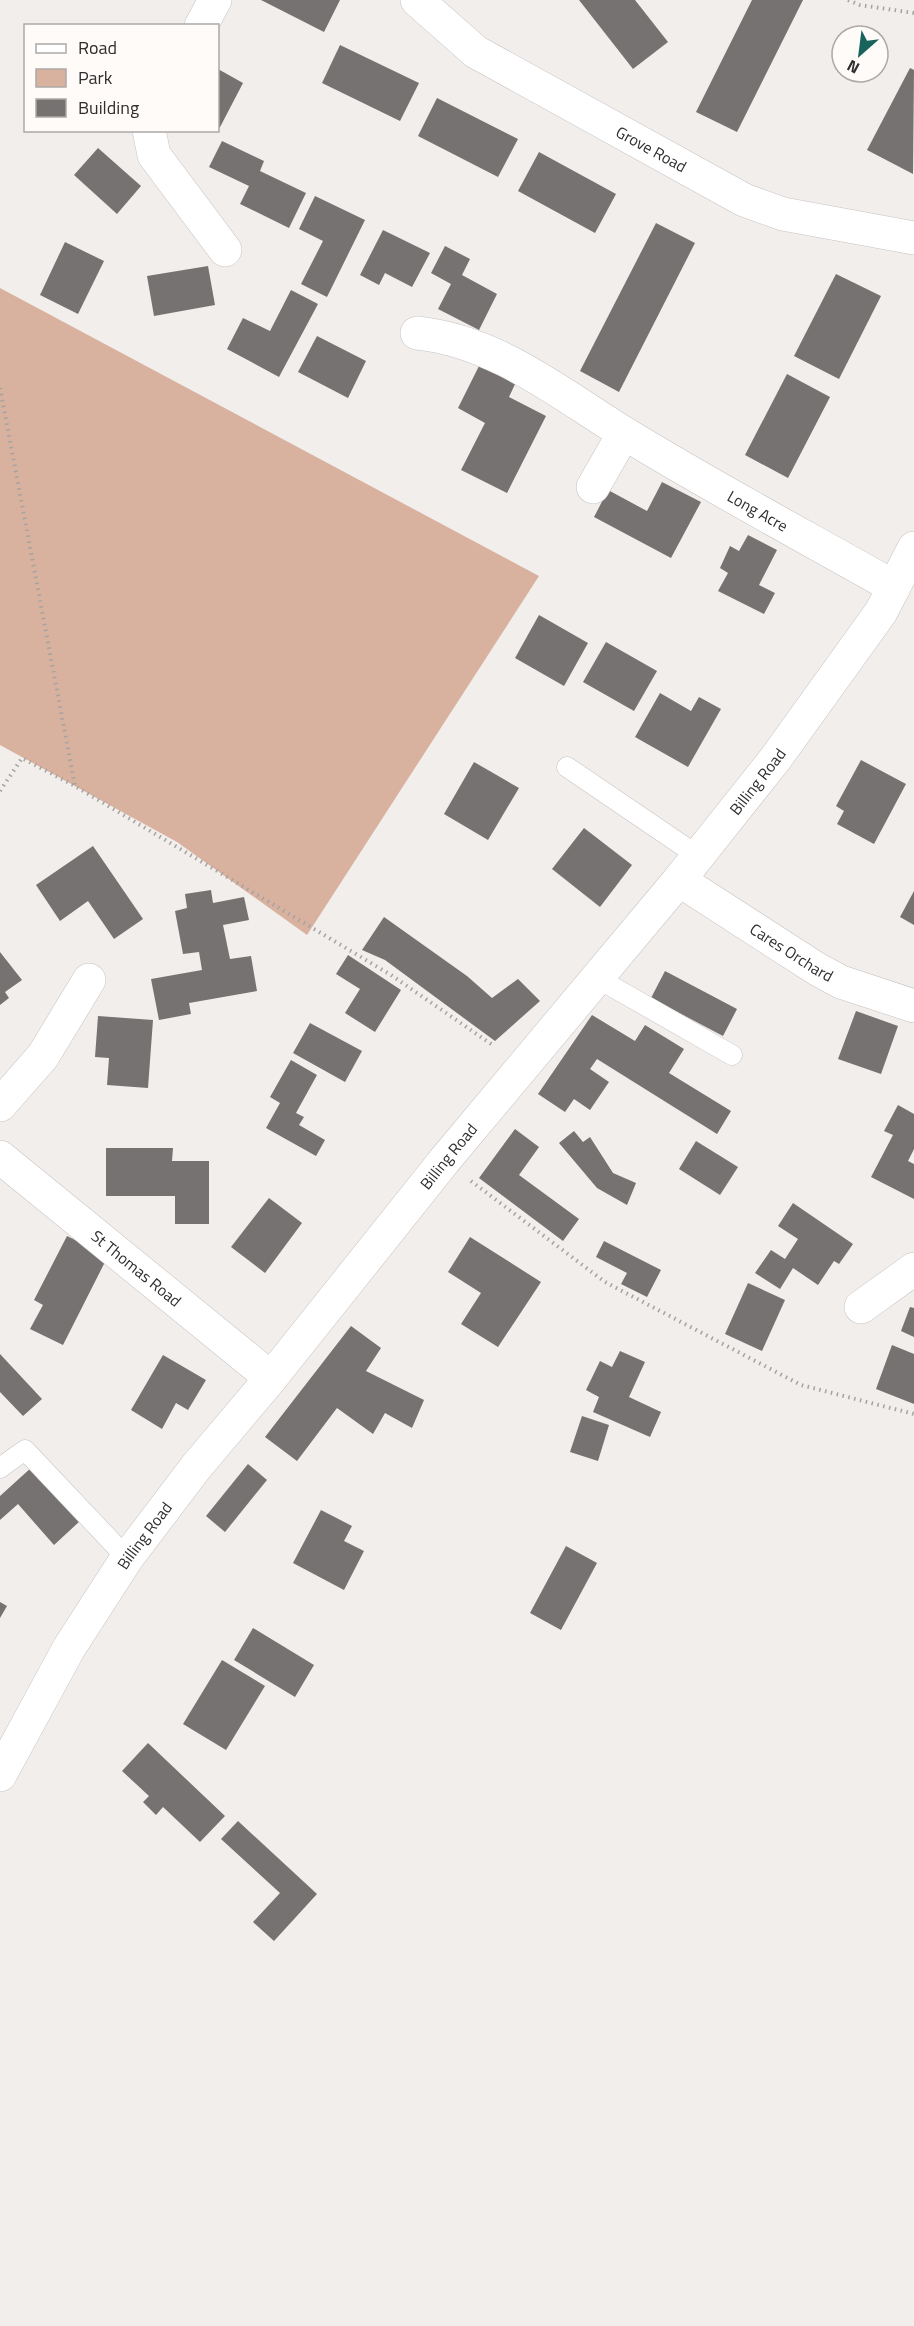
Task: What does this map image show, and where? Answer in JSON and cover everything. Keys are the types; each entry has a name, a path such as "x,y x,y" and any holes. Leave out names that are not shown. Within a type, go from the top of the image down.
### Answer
{"street":[{"path":"202,24 215,0"},
{"name":"Grove Road","path":"417,0 476,52 744,200 783,214 914,238"},
{"path":"149,132 154,155 225,250"},
{"name":"Long Acre","path":"417,333 442,335 477,347 534,374 624,433 894,587"},
{"path":"593,487 624,433"},
{"name":"Billing Road","path":"0,1775 38,1701 69,1648 127,1558 196,1467 271,1378 444,1161 524,1068 776,758 881,612 914,548"},
{"name":"Cares Orchard","path":"688,868 825,974 841,982 914,1006"},
{"path":"0,1105 43,1056 89,980"},
{"name":"St Thomas Road","path":"0,1157 271,1378"},
{"path":"861,1307 914,1269"}],"lane":[{"path":"567,767 688,868"},
{"path":"597,978 732,1055"},
{"path":"0,1468 25,1450 127,1558"}],"path":[{"path":"848,0 860,5 914,13"},
{"path":"0,388 75,786"},
{"path":"0,791 22,758 75,786 392,975 524,1068"},
{"path":"444,1161 605,1282 801,1385 914,1414"}],"green space":[{"path":"0,288 539,576 307,935 177,842 0,745"}],"building":[{"path":"261,0 340,0 324,32"},
{"path":"579,0 635,0 668,42 633,69"},
{"path":"752,0 803,0 737,132 696,112"},
{"path":"340,45 419,83 400,121 322,83"},
{"path":"910,68 914,70 913,174 867,150"},
{"path":"219,70 243,83 219,129"},
{"path":"437,98 518,139 498,177 418,136"},
{"path":"222,141 264,161 260,171 306,193 289,228 240,204 249,186 209,167"},
{"path":"98,148 141,186 117,214 74,175"},
{"path":"539,152 616,194 595,233 518,191"},
{"path":"315,196 365,220 327,297 301,284 323,241 299,229"},
{"path":"656,223 695,243 619,392 580,371"},
{"path":"383,230 430,253 412,287 385,273 379,285 360,275"},
{"path":"65,242 104,261 78,314 40,295"},
{"path":"445,246 470,259 462,275 497,294 479,330 438,309 451,284 431,273"},
{"path":"208,266 215,305 154,316 147,276"},
{"path":"836,274 881,296 839,379 794,356"},
{"path":"291,290 318,304 279,377 227,349 243,318 270,331"},
{"path":"317,336 366,361 348,398 298,372"},
{"path":"480,364 516,382 509,397 546,416 507,493 461,470 485,423 458,408"},
{"path":"787,374 830,397 788,478 745,455"},
{"path":"662,482 701,502 671,558 594,517 608,490 647,511"},
{"path":"748,535 777,550 759,585 775,593 764,614 718,591 728,573 720,568 730,546 739,551"},
{"path":"539,615 588,643 564,686 515,658"},
{"path":"606,642 657,671 634,711 583,682"},
{"path":"660,693 691,711 699,697 721,709 688,767 635,737"},
{"path":"861,760 906,784 874,844 837,824 844,811 836,806"},
{"path":"474,762 519,788 488,840 444,814"},
{"path":"584,828 632,865 600,907 552,869"},
{"path":"93,846 143,919 114,939 88,901 60,921 36,885"},
{"path":"211,890 213,903 244,897 249,920 223,925 230,959 251,956 257,991 189,1003 191,1014 159,1020 151,979 202,970 199,952 183,954 175,911 187,908 185,894"},
{"path":"914,891 914,925 900,917"},
{"path":"384,917 467,976 492,998 518,979 540,1001 495,1041 385,960 362,950"},
{"path":"0,952 22,980 5,992 9,998 0,1005"},
{"path":"348,955 401,990 375,1032 345,1013 360,989 336,974"},
{"path":"665,971 737,1009 723,1036 651,998"},
{"path":"856,1011 898,1026 881,1074 838,1059"},
{"path":"592,1015 635,1041 645,1025 684,1049 669,1073 731,1111 717,1134 597,1059 590,1069 609,1082 590,1110 574,1099 565,1112 538,1094"},
{"path":"98,1016 153,1020 148,1088 107,1085 109,1058 95,1057"},
{"path":"310,1023 362,1051 345,1082 293,1053"},
{"path":"291,1060 317,1075 296,1113 304,1117 299,1125 325,1140 316,1156 266,1128 280,1103 270,1097"},
{"path":"898,1105 914,1114 914,1149 908,1161 914,1164 914,1199 871,1177 893,1135 884,1131"},
{"path":"515,1129 539,1147 519,1175 579,1219 563,1241 479,1178"},
{"path":"574,1131 583,1142 590,1137 613,1173 636,1183 627,1205 597,1188 559,1143"},
{"path":"696,1141 738,1167 720,1195 679,1169"},
{"path":"106,1148 173,1148 172,1161 209,1161 209,1224 175,1224 175,1196 106,1196"},
{"path":"269,1198 302,1223 265,1273 231,1247"},
{"path":"793,1203 853,1244 839,1264 834,1261 818,1285 793,1268 780,1289 755,1273 771,1250 785,1259 798,1239 778,1226"},
{"path":"67,1236 108,1256 63,1345 30,1329 43,1305 34,1300"},
{"path":"470,1237 541,1282 498,1347 461,1324 481,1293 448,1272"},
{"path":"604,1241 661,1270 647,1297 621,1284 627,1273 596,1257"},
{"path":"748,1283 785,1300 762,1351 725,1334"},
{"path":"910,1307 914,1308 914,1337 901,1331"},
{"path":"351,1326 381,1348 366,1371 424,1400 412,1428 385,1413 373,1434 337,1408 297,1461 265,1437"},
{"path":"892,1345 914,1354 914,1404 876,1389"},
{"path":"620,1351 645,1362 629,1397 661,1412 650,1437 593,1412 599,1397 586,1390 600,1361 612,1367"},
{"path":"0,1354 42,1399 23,1416 0,1392"},
{"path":"163,1355 206,1380 188,1410 176,1403 162,1429 131,1410"},
{"path":"582,1416 609,1425 598,1461 570,1452"},
{"path":"248,1464 267,1480 225,1532 206,1516"},
{"path":"32,1467 80,1521 54,1545 18,1504 0,1520 0,1496"},
{"path":"321,1510 352,1526 344,1541 364,1551 344,1590 293,1563"},
{"path":"566,1546 597,1563 561,1630 530,1613"},
{"path":"0,1602 7,1606 0,1618"},
{"path":"253,1628 314,1665 295,1697 234,1660"},
{"path":"222,1660 265,1686 226,1750 183,1724"},
{"path":"148,1743 225,1816 200,1842 163,1807 156,1815 143,1802 149,1796 122,1771"},
{"path":"238,1821 317,1894 274,1941 253,1922 280,1893 221,1839"}]}
